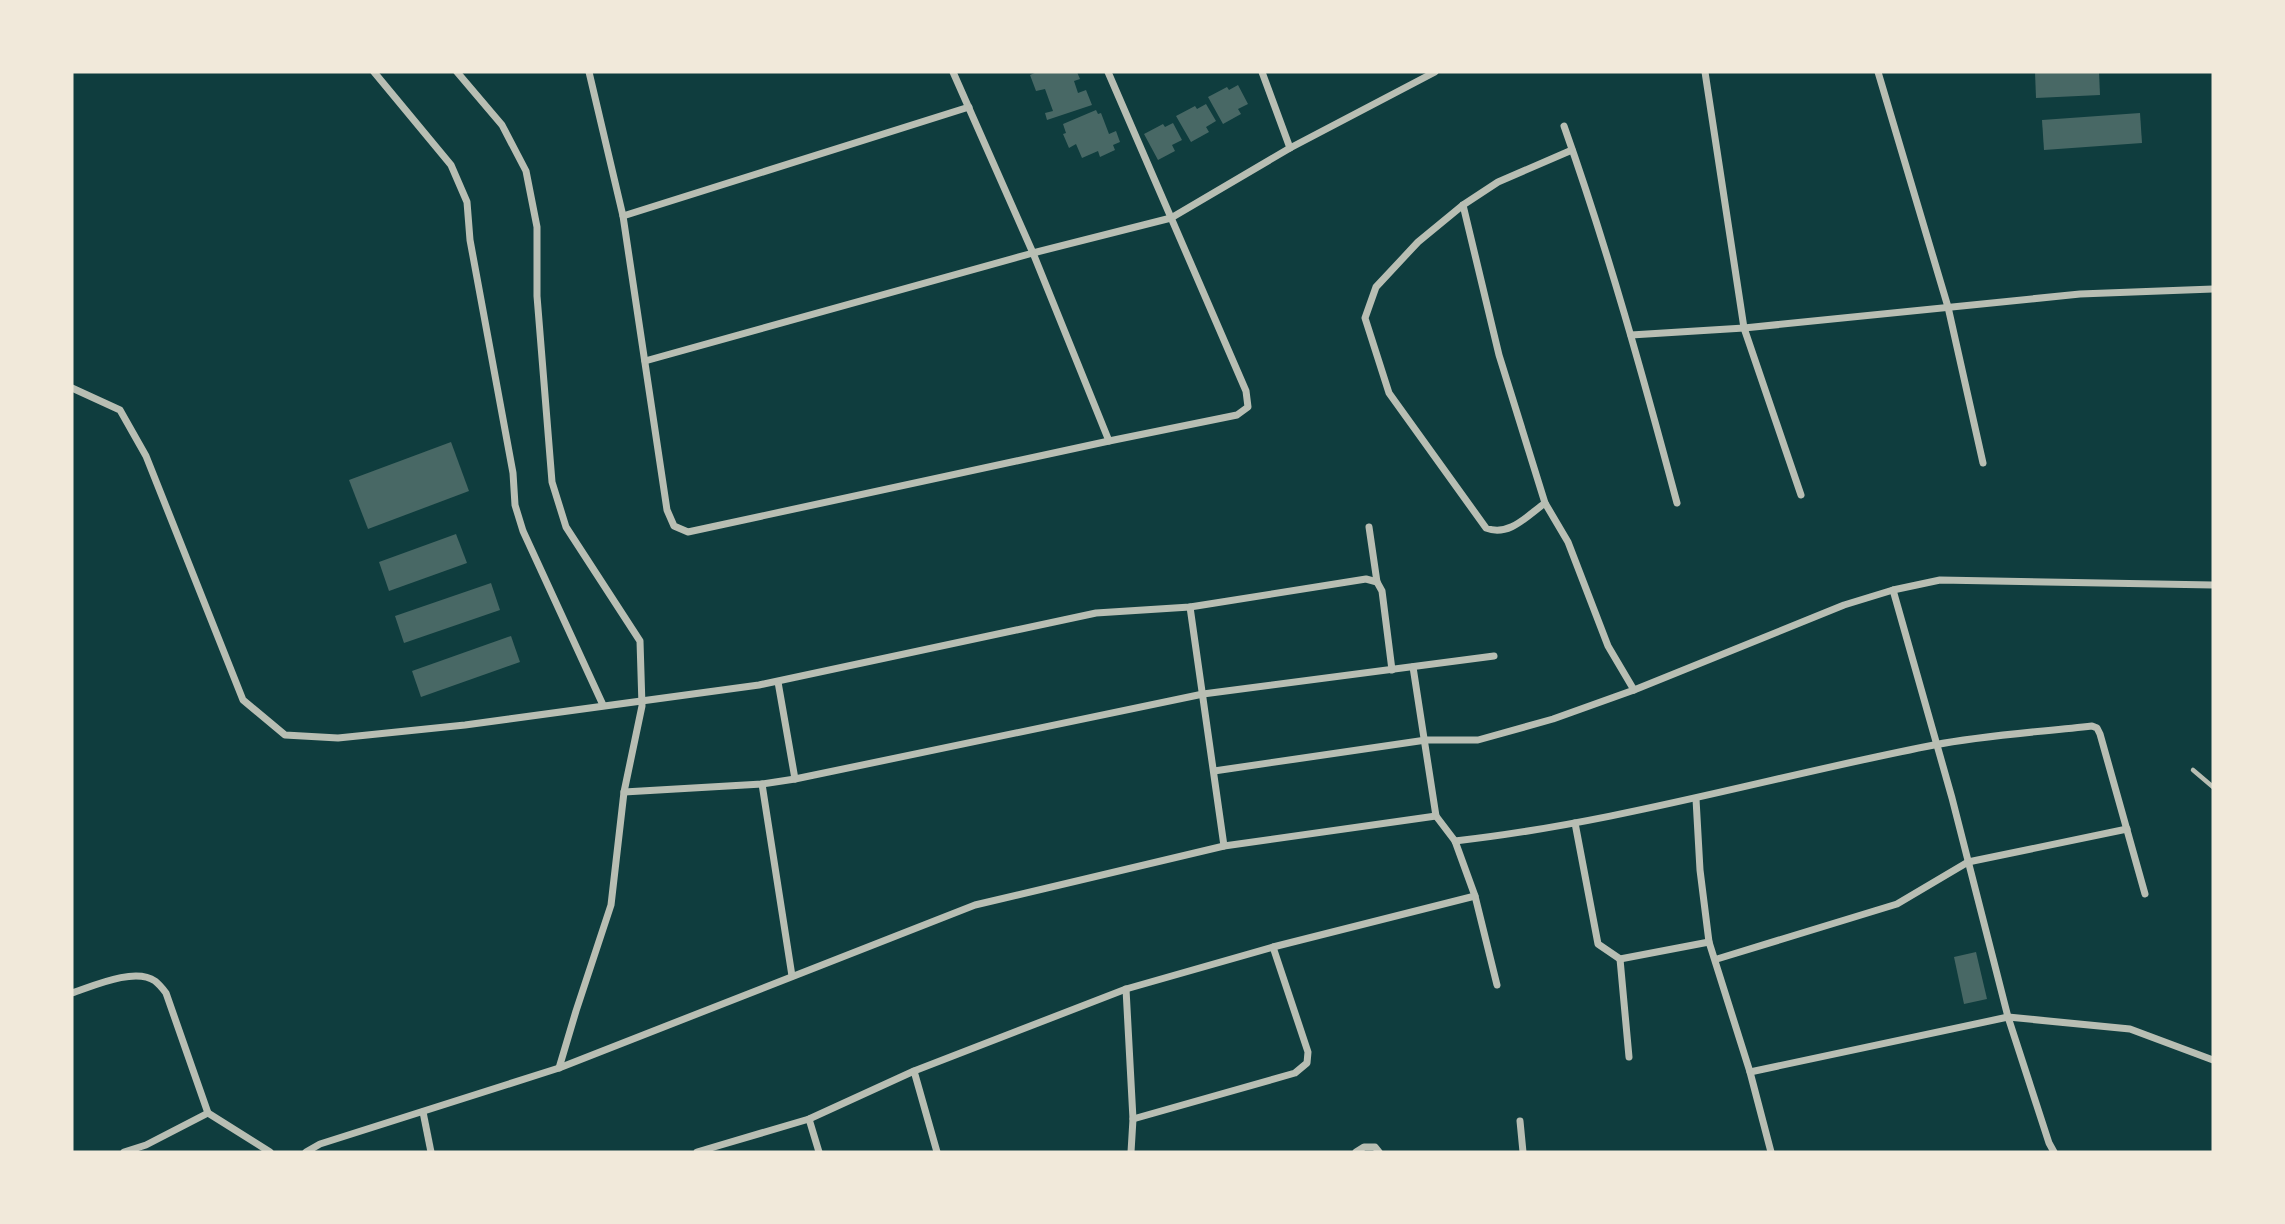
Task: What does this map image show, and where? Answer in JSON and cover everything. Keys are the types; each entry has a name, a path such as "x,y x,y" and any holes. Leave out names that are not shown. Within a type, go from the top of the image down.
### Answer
{"street":[{"path":"374,72 451,165 467,202 470,240 513,474 515,505 523,531 603,705"},
{"path":"457,72 502,125 526,171 537,227 537,296 552,482 566,527 640,641 642,700 624,792 611,905 559,1068"},
{"path":"589,72 623,216 667,510 674,526 688,532 1109,440 1237,415 1248,407 1246,391 1108,72"},
{"path":"953,72 1033,253 1109,440"},
{"path":"1262,72 1290,148"},
{"path":"645,361 1033,253 1171,218 1290,148 1435,72"},
{"path":"1705,72 1744,328 1801,495"},
{"path":"1878,72 1948,307 1983,463"},
{"path":"623,216 968,107"},
{"path":"1564,126 1607,253 1677,503"},
{"path":"1545,503 1507,530 1495,532 1486,528 1390,393 1365,318 1376,287 1418,242 1463,205 1498,182 1572,150"},
{"path":"1463,205 1499,355 1545,503 1568,542 1608,646 1634,690"},
{"path":"1631,335 1744,328 2080,294 2213,289"},
{"path":"72,388 120,410 146,456 243,700 285,735 338,738 464,725 778,682 1096,613 1190,607 1366,579 1377,582"},
{"path":"1369,527 1377,582 1382,591 1392,670"},
{"path":"1214,771 1426,740 1478,740 1553,719 1634,690 1844,606 1893,590 1940,580 2213,585"},
{"path":"1893,590 2008,1017 2054,1152"},
{"path":"1190,607 1224,846"},
{"path":"624,792 762,785 1203,694 1494,656"},
{"path":"1413,667 1436,816 1455,841 1475,896 1496,985"},
{"path":"778,682 796,779"},
{"path":"1455,841 1524,833 1696,799 1936,744 2092,726 2097,728 2146,894"},
{"path":"762,785 792,976"},
{"path":"1696,799 1700,870 1709,942 1717,959 1771,1152"},
{"path":"306,1152 320,1144 559,1068 975,905 1224,846 1436,816"},
{"path":"1575,823 1598,944 1620,959 1709,942"},
{"path":"1717,959 1897,904 1968,862 2127,829"},
{"path":"697,1152 809,1119 914,1071 1126,989 1273,947 1475,896"},
{"path":"1133,1119 1295,1073 1307,1063 1308,1052 1273,947"},
{"path":"1620,959 1629,1057"},
{"path":"72,993 127,976 143,975 155,981 166,993 208,1113 270,1152"},
{"path":"1126,989 1133,1119 1131,1152"},
{"path":"1750,1072 1903,1037 2008,1017 2130,1029 2213,1060"},
{"path":"914,1071 936,1152"},
{"path":"423,1112 431,1152"},
{"path":"124,1152 146,1145 208,1113"},
{"path":"809,1119 819,1152"},
{"path":"1520,1121 1523,1152"},
{"path":"1356,1152 1364,1147 1375,1147 1379,1152"}],"lane":[{"path":"2193,769 2213,787"}],"building":[{"path":"1037,72 1077,72 1080,79 1074,81 1078,93 1086,90 1092,105 1047,120 1045,113 1053,111 1045,89 1036,91 1030,75"},
{"path":"2035,72 2099,72 2100,95 2036,98"},
{"path":"1238,85 1248,104 1238,109 1241,114 1223,124 1208,97 1227,87 1229,90"},
{"path":"1206,104 1216,121 1206,127 1209,132 1191,142 1176,116 1195,106 1197,109"},
{"path":"1096,110 1098,114 1101,113 1109,134 1116,131 1120,142 1113,145 1115,150 1100,157 1098,151 1082,158 1076,144 1069,148 1063,134 1066,133 1063,124"},
{"path":"2140,113 2142,143 2044,150 2042,120"},
{"path":"1173,123 1182,140 1172,145 1175,151 1158,160 1144,134 1163,124 1165,127"},
{"path":"451,442 469,491 368,529 349,480"},
{"path":"456,534 467,563 389,591 379,562"},
{"path":"491,583 500,610 404,643 395,616"},
{"path":"511,636 520,662 421,697 412,671"},
{"path":"1976,952 1987,999 1964,1004 1954,957"}]}
